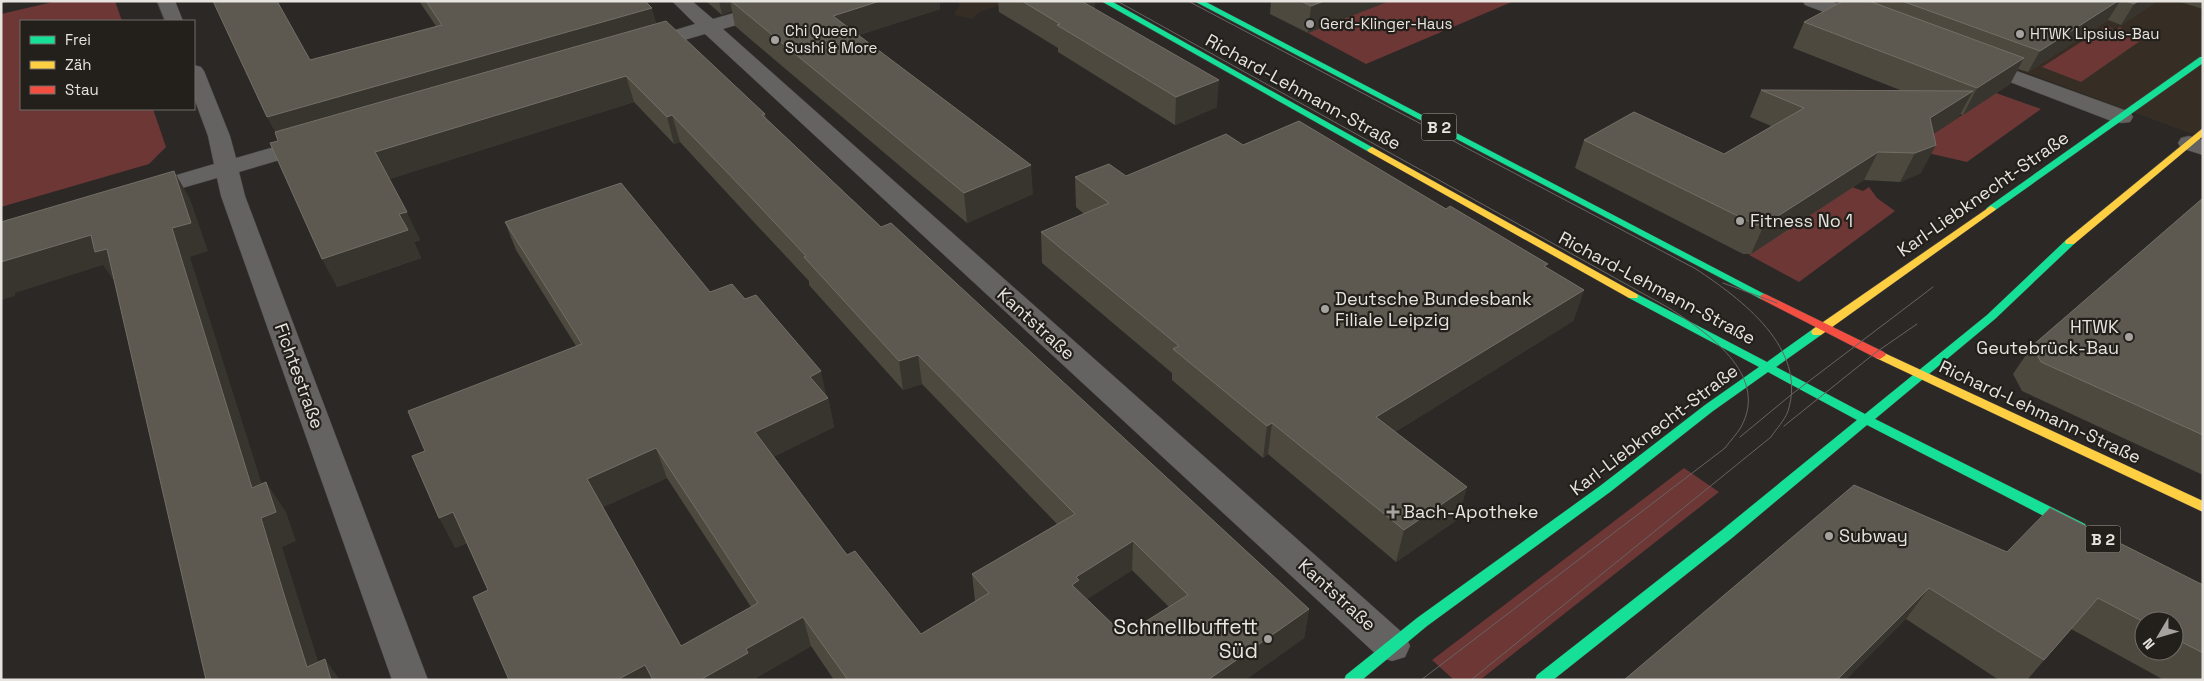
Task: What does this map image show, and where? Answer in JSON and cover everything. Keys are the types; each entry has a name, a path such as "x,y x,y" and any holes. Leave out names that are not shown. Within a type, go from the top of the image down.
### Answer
{"main road":[{"name":"Richard-Lehmann-Straße","path":"1105,1 1628,293 1864,419 2090,533"},
{"name":"Richard-Lehmann-Straße","path":"1198,1 1824,328 2203,507"},
{"name":"Karl-Liebknecht-Straße","path":"1351,680 1392,646 1605,489 1709,408 2203,59"},
{"path":"1542,680 1727,534 1864,419 1991,317 2058,251 2198,141"}],"street":[{"path":"166,1 174,20"},
{"name":"Kantstraße","path":"680,1 1392,646"},
{"path":"628,50 796,1"},
{"path":"1812,1 1882,27"},
{"path":"1964,58 2122,117"},
{"name":"Fichtestraße","path":"195,74 219,136 233,196 410,680"},
{"path":"123,198 332,137"}],"shaded area":[{"path":"57,1 115,1 122,20 20,20 20,110 153,110 166,147 149,164 1,207 1,14"},
{"path":"955,1 1013,1 979,12 972,19 954,15 960,5"},
{"path":"1389,1 1514,1 1366,64 1308,33"},
{"path":"1832,1 2203,1 2203,138"},
{"path":"2106,26 2116,30 2120,27 2129,34 2143,39 2081,82 2042,67"},
{"path":"1996,93 2041,109 1967,162 1910,149"},
{"path":"1852,187 1863,191 1869,187 1877,198 1895,211 1799,282 1749,255"},
{"path":"1684,468 1719,492 1480,680 1454,680 1432,660"}],"building":[{"path":"213,1 277,1 310,60 442,25 426,1 645,1 652,8 267,117"},
{"path":"731,1 880,1 833,16 1031,165 964,193"},
{"path":"1022,1 1086,1 1083,2 1219,80 1176,97 1057,25 1060,24"},
{"path":"1301,1 1324,1 1311,6"},
{"path":"1843,1 1869,1 2024,58 1977,88 1804,22"},
{"path":"1902,1 2118,1 2040,51"},
{"path":"2125,1 2138,1 2134,4"},
{"path":"666,21 881,227 891,223 1309,609 1208,680 848,680 803,617 746,649 748,653 700,680 653,680 645,665 617,680 509,680 473,597 488,590 453,512 439,518 412,456 425,451 408,411 582,344 505,222 621,183 710,292 732,284 745,299 756,295 821,371 810,377 828,398 755,432 847,555 855,551 921,634 989,593 972,574 1075,514 918,355 899,361 804,257 806,256 745,191 672,115 667,117 626,76 375,152 407,212 399,214 408,230 322,259 270,143 278,141 275,132","holes":["656,448 758,603 681,646 587,479","1133,541 1188,595 1124,635 1072,585 1079,580 1076,577"]},
{"path":"1761,90 1973,91 1930,118 1936,145 1915,153 1878,152 1764,225 1756,225 1584,140 1634,112 1724,154 1804,108"},
{"name":"Deutsche Bundesbank Filiale Leipzig","path":"1299,121 1446,209 1450,206 1548,264 1544,266 1584,290 1376,417 1467,487 1404,530 1272,423 1267,426 1173,349 1179,346 1041,232 1109,203 1075,177 1109,164 1126,176 1226,134 1243,145"},
{"path":"174,171 191,223 172,228 252,488 266,482 276,512 261,518 283,591 307,667 325,659 331,680 206,680 107,249 95,252 91,235 1,262 1,222"},
{"name":"HTWK Geutebrück-Bau","path":"2203,198 2203,435 2041,362 2032,346"},
{"path":"1854,485 2007,552 2050,508 2203,585 2203,653 2184,643 2184,611 2134,611 2134,617 2098,598 2044,660 1929,588 1837,680 1624,680"}],"tram line":[{"path":"1,3 7,1"},
{"path":"1117,1 1669,308 1716,342 1741,372 1747,389 1748,408 1741,427 1725,448 1421,680"},
{"path":"1188,1 1696,269 1714,281 1750,311 1780,346 1788,366 1792,388 1791,395"},
{"path":"1723,283 1777,303"},
{"path":"1791,395 1933,287"},
{"path":"1784,426 1875,353 1917,324"},
{"path":"1471,680 1771,437 1788,411 1791,395"},
{"path":"1740,437 1791,395"}],"traffic: fast":[{"path":"1105,1 1372,150"},
{"path":"1198,1 1765,297"},
{"path":"1991,209 2203,59"},
{"path":"1542,680 1727,534 1991,317 2070,242"},
{"path":"1633,296 1865,419 2080,528"},
{"path":"1351,680 1422,622 1605,489 1709,408 1817,332"}],"traffic: slow":[{"path":"2070,242 2203,131"},
{"path":"1372,150 1633,296"},
{"path":"1817,332 1991,209"},
{"path":"1880,355 2203,507"}],"traffic: jam":[{"path":"1765,297 1880,355"}],"place":[{"name":"Gerd-Klinger-Haus","path":"1310,24"},
{"name":"HTWK Lipsius-Bau","path":"2020,34"},
{"name":"Chi Queen Sushi & More","path":"775,40"},
{"name":"Fitness No 1","path":"1740,221"},
{"name":"Deutsche Bundesbank Filiale Leipzig","path":"1325,309"},
{"name":"HTWK Geutebrück-Bau","path":"2129,337"},
{"name":"Bach-Apotheke","path":"1393,512"},
{"name":"Subway","path":"1829,536"},
{"name":"Schnellbuffett Süd","path":"1268,639"}]}
